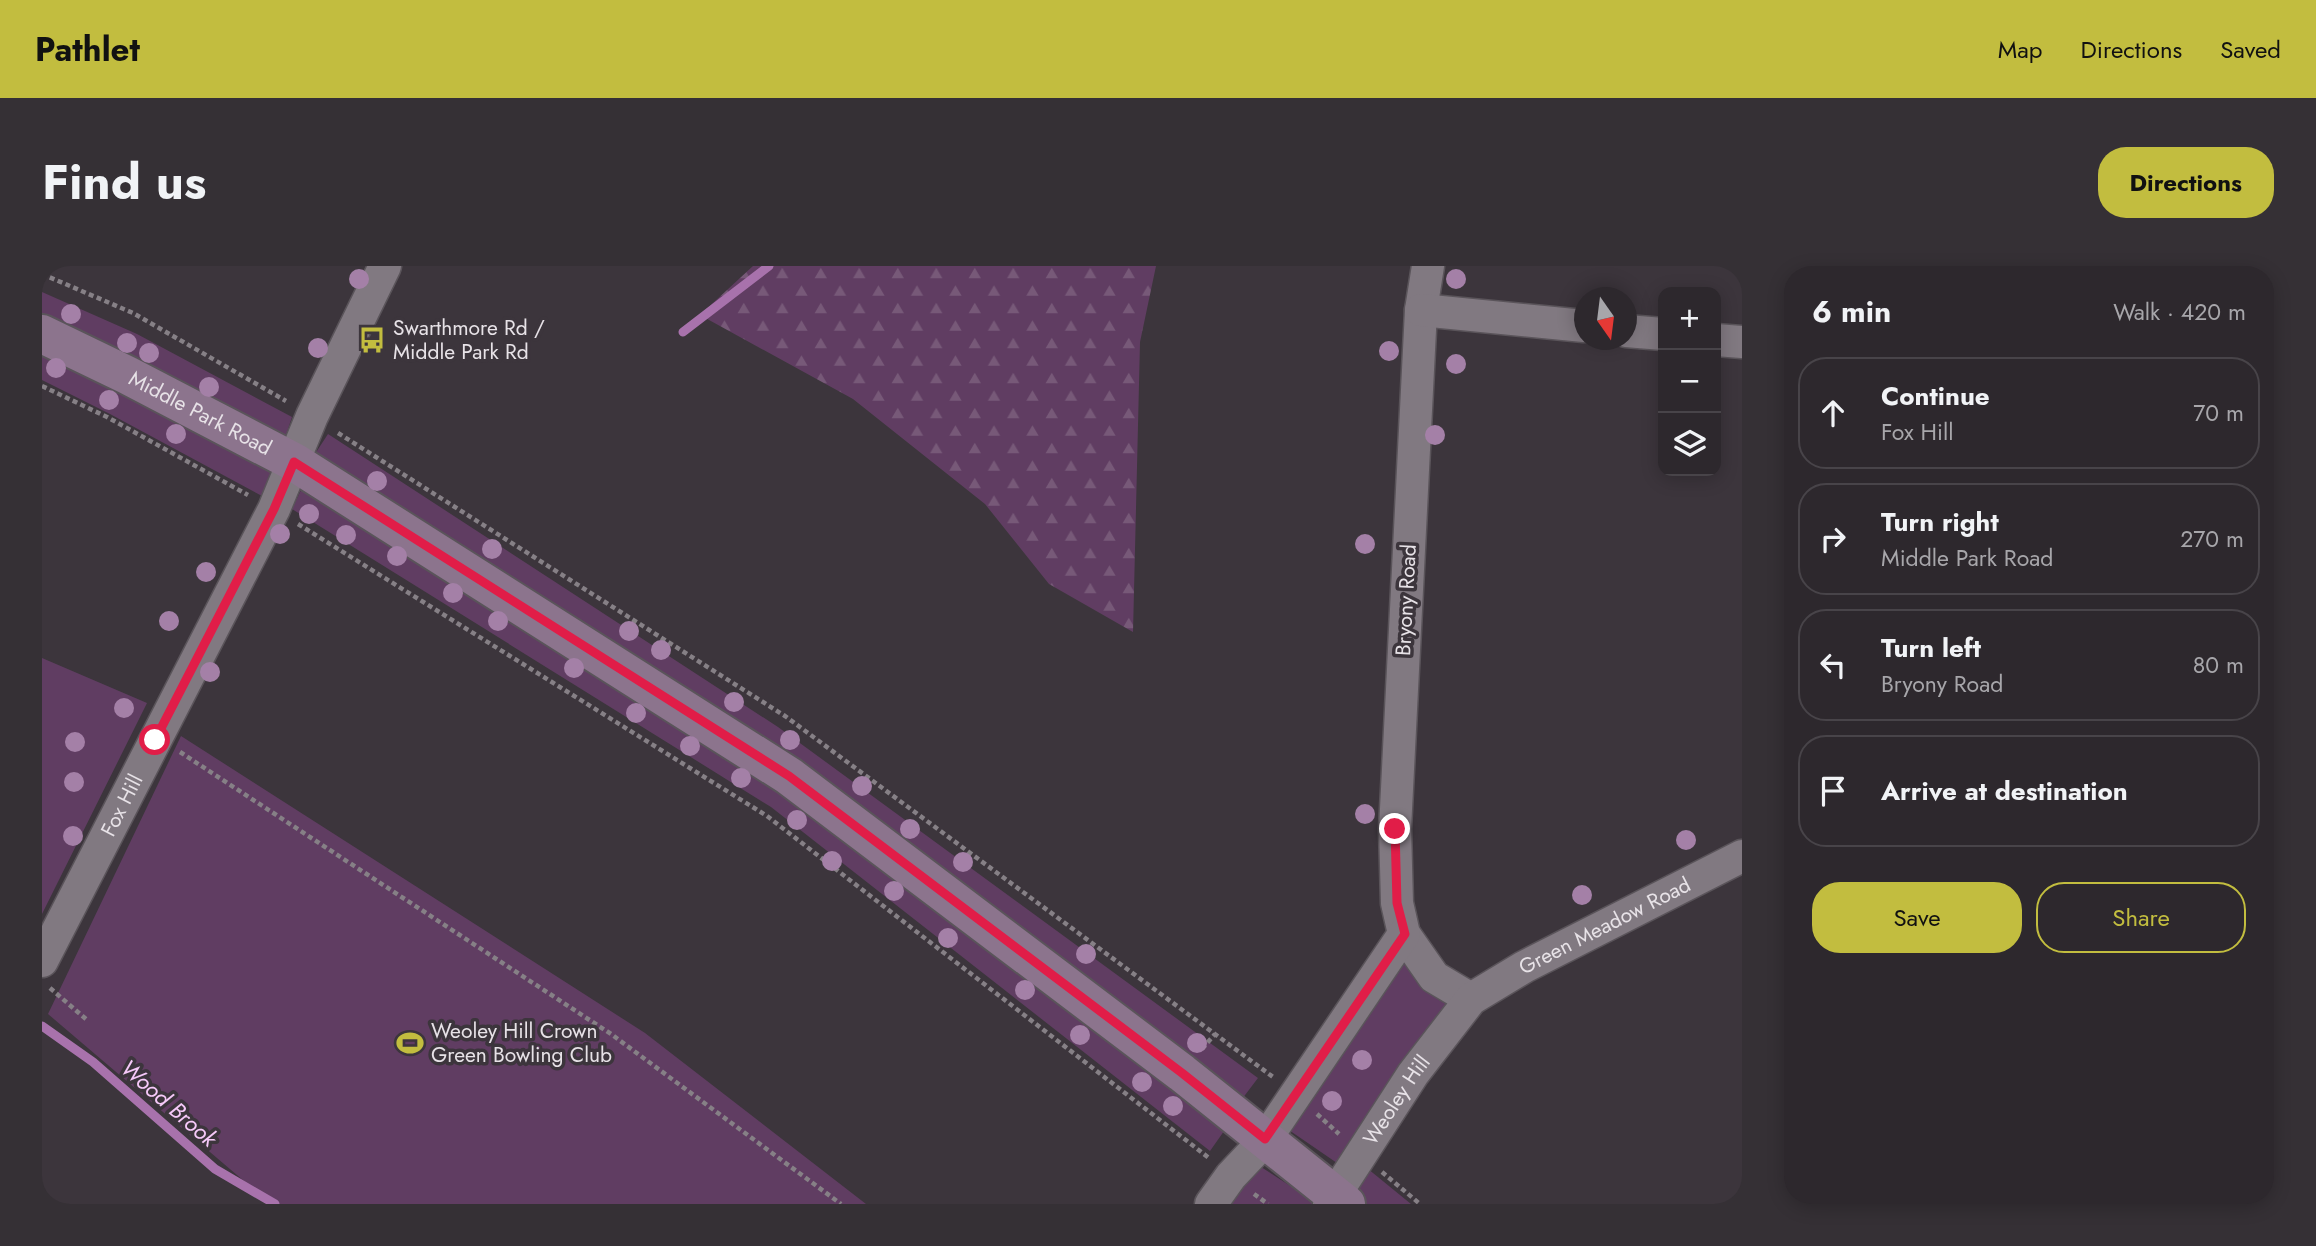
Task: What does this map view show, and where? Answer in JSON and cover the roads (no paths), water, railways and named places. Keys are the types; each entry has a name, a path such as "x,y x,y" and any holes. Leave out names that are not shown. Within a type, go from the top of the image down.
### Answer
{"street":[{"name":"Fox Hill","path":"42,961 274,509 312,416 385,266"},
{"name":"Bryony Road","path":"1428,266 1421,310 1395,829 1397,903 1405,934 1434,977 1471,999"},
{"path":"1421,310 1574,325"},
{"path":"1637,332 1658,334"},
{"name":"Middle Park Road","path":"42,334 294,462 789,776 1160,1057 1265,1139 1337,1201"},
{"path":"1721,340 1742,342"},
{"name":"Green Meadow Road","path":"1471,999 1524,967 1742,856"},
{"path":"1211,1204 1231,1176 1265,1139 1405,934"},
{"name":"Weoley Hill","path":"1337,1201 1413,1074 1471,999"}],"waterway":[{"path":"683,332 769,266"},
{"name":"Wood Brook","path":"42,1026 93,1062 215,1169 275,1204"}],"place":[{"name":"Swarthmore Rd / Middle Park Rd","path":"372,340"},
{"name":"Weoley Hill Crown Green Bowling Club","path":"410,1043"}]}
